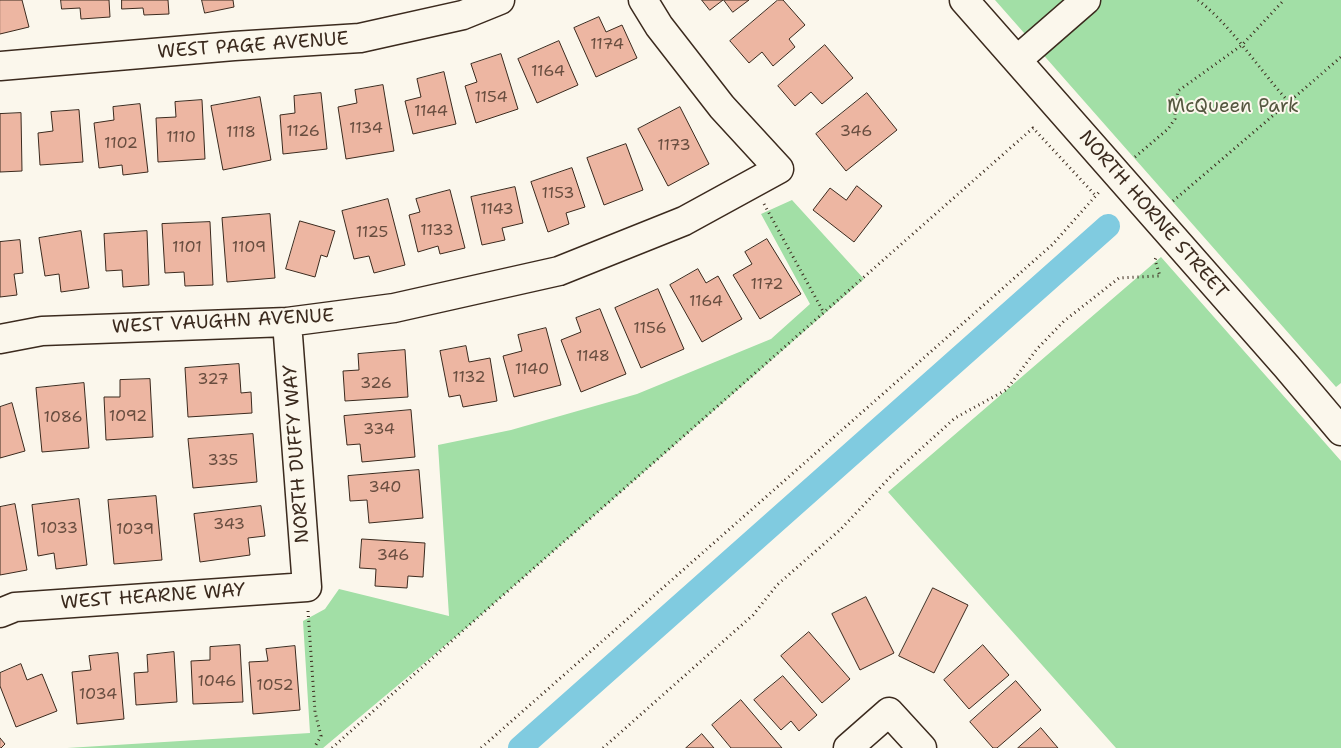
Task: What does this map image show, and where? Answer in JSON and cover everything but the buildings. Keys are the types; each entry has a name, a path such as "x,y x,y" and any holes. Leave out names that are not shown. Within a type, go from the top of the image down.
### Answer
{"street":[{"name":"WEST PAGE AVENUE","path":"0,66 224,47 360,38 462,15 500,0"},
{"name":"WEST VAUGHN AVENUE","path":"0,339 42,331 287,322 394,308 558,271 684,221 779,169 722,107 658,26 643,0"},
{"name":"NORTH HORNE STREET","path":"964,0 1287,367 1341,432"},
{"path":"1017,60 1086,0"},
{"name":"NORTH DUFFY WAY","path":"287,322 307,587"},
{"name":"WEST HEARNE WAY","path":"0,613 15,606 307,587"},
{"path":"848,748 889,712 922,748"}],"path":[{"path":"1198,0 1213,12 1289,102"},
{"path":"481,748 1045,251 1116,173 1168,129 1175,119 1174,106 1178,91 1242,45 1284,0"},
{"path":"603,748 754,615 777,585 841,529 893,474 955,418 1006,390 1037,349 1064,320 1119,278 1160,276 1155,260 1173,199 1341,57"},
{"path":"332,748 1033,128 1096,196"},
{"path":"753,184 824,313"},
{"path":"307,587 315,712 321,736 314,748"}],"green space":[{"name":"McQueen Park","path":"995,0 1341,0 1341,383 1336,387"},
{"path":"792,200 864,279 466,628 323,748 67,748 310,733 303,621 325,609 339,589 449,616 438,445 511,430 637,394 771,339 810,304 761,214"},
{"path":"1161,257 1341,461 1341,748 1116,748 888,492"}],"waterway":[{"path":"520,748 1108,226"}]}
